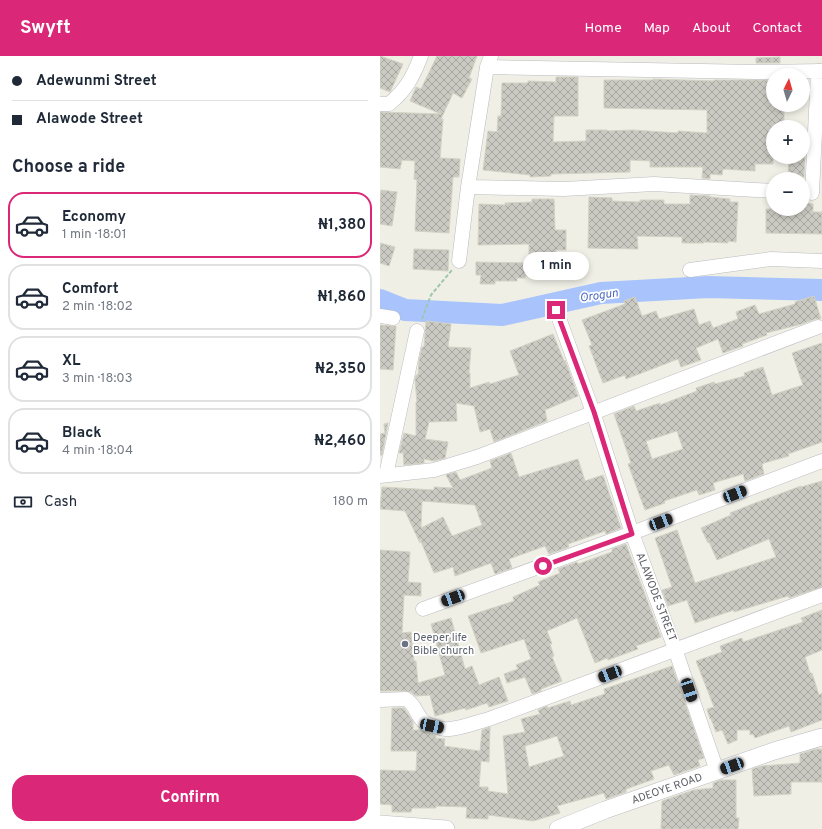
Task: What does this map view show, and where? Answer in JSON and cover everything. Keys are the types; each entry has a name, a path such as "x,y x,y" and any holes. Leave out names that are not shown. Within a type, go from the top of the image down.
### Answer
{"street":[{"path":"380,104 389,104 399,95 410,82 421,56"},
{"path":"459,261 468,187 489,62 757,72 820,71 812,193"},
{"path":"468,187 564,189 654,184 766,191"},
{"path":"690,270 771,259 822,261"},
{"name":"ALAWODE STREET","path":"556,310 594,412 632,534 676,649 717,771"},
{"path":"417,331 383,476 434,470 477,457 818,327"},
{"path":"423,609 632,534 822,461"},
{"path":"380,700 406,699 410,701 416,709 423,722 432,726 449,729 489,719 822,595"},
{"name":"ADEOYE ROAD","path":"558,829 605,810 774,751 822,737"},
{"path":"380,824 446,829"}],"path":[{"path":"423,317 431,295 459,261"}],"building":[{"path":"380,56 403,64 390,92 380,88"},
{"path":"437,56 477,56 469,78 472,79 462,98 453,93 441,119 443,119 440,158 460,159 459,177 453,177 449,233 415,231 417,180 414,179 415,161 402,160 400,169 380,167 380,112 441,114 410,101 416,87 421,89"},
{"path":"780,57 780,63 756,63 756,58"},
{"path":"556,77 578,77 578,116 554,116 553,142 586,141 586,130 633,130 678,133 678,131 707,133 707,110 604,108 604,80 766,80 766,112 784,112 784,120 766,120 766,164 755,164 755,171 723,169 722,175 710,174 710,179 702,178 703,167 650,167 650,161 630,160 630,172 551,174 551,176 530,177 530,175 483,170 488,131 497,132 498,116 501,116 502,83 528,83 528,81 556,82"},
{"path":"789,164 805,164 804,172 788,172"},
{"path":"381,190 397,192 392,226 380,224"},
{"path":"690,195 710,196 730,199 730,202 738,202 736,242 682,243 682,237 637,236 638,249 588,248 589,197 612,198 612,201 640,202 640,200 664,200 664,204 690,204"},
{"path":"532,199 554,199 555,230 566,230 566,250 556,250 556,272 535,272 535,276 517,278 517,281 495,281 495,284 480,284 481,275 476,275 476,262 529,263 529,244 478,245 479,204 505,205 505,203 532,202"},
{"path":"810,204 813,204 813,212 822,212 822,234 766,233 766,216 810,216"},
{"path":"380,243 395,247 389,266 380,263"},
{"path":"414,249 449,250 448,271 413,269"},
{"path":"814,296 821,319 815,319 802,324 766,333 767,335 723,353 718,339 696,348 701,360 681,367 678,359 626,379 625,375 603,383 589,346 592,345 582,320 625,304 624,301 635,297 642,316 656,311 659,319 694,309 699,325 710,321 713,328 738,319 736,312 755,305 759,314 795,304 795,302"},
{"path":"426,321 451,324 448,347 471,348 469,373 470,388 489,382 490,384 519,375 510,351 553,334 564,361 565,360 578,396 545,410 547,421 494,442 490,429 480,432 474,406 456,403 457,421 429,422 425,439 448,442 445,458 434,461 424,459 424,463 404,465 403,453 399,453 404,433 416,436 417,402 415,380 416,375 418,375 422,347 424,347"},
{"path":"380,325 396,326 393,370 380,369"},
{"path":"822,343 822,442 788,454 789,456 764,463 762,465 764,474 745,481 743,474 713,483 715,490 699,495 697,490 664,501 665,503 645,510 628,464 631,463 614,414 634,406 636,411 660,403 660,405 697,391 696,388 714,382 715,384 745,376 744,373 763,367 772,395 803,385 792,353","holes":["677,431 683,449 652,459 646,441"]},
{"path":"388,423 382,455 380,455 380,434 385,433 384,424"},
{"path":"511,453 519,477 578,459 585,481 603,475 621,528 606,534 605,531 568,544 569,547 549,554 545,546 509,559 512,568 495,574 491,563 455,576 453,567 434,573 420,539 420,543 405,511 380,509 382,487 434,490 434,487 453,488 446,475 456,472 460,480 492,468 490,461","holes":["422,501 475,505 482,525 452,536 443,517 421,528"]},
{"path":"822,481 822,587 789,598 788,596 734,612 734,610 695,623 687,600 668,606 662,590 672,587 655,538 677,530 695,583 776,557 769,539 717,560 701,528 731,515 730,513 750,505 801,486"},
{"path":"626,544 661,637 636,646 638,649 595,663 577,618 547,631 552,644 550,644 554,656 552,657 562,681 532,694 525,677 507,683 504,674 518,669 516,665 531,659 524,639 481,653 468,616 514,601 513,597 540,585 538,582 560,573 558,569 577,562 578,564 612,552 612,549"},
{"path":"380,550 410,552 408,582 421,583 421,596 404,595 402,633 411,632 418,683 445,675 431,624 451,618 465,669 472,666 479,685 499,677 508,701 489,707 487,703 466,710 465,708 435,716 430,695 416,696 411,692 406,691 380,691"},
{"path":"822,610 822,650 805,657 819,695 822,693 822,720 791,732 789,726 755,738 753,734 750,735 750,730 737,730 737,740 728,744 722,730 716,732 710,719 707,709 714,707 696,661 722,652 720,646 742,638 743,642 803,622 801,618"},
{"path":"672,666 704,758 698,760 700,766 674,775 669,765 651,771 654,779 626,789 626,792 606,799 604,793 557,806 560,813 533,821 488,815 488,819 466,818 467,807 436,806 436,808 412,808 411,812 392,812 392,805 380,804 380,770 416,771 417,751 391,751 392,708 404,708 413,722 413,730 421,730 436,736 435,738 445,739 444,746 480,751 482,730 490,727 489,762 481,761 479,787 488,787 488,791 508,794 503,736 525,732 521,719 540,714 538,710 547,706 548,708 570,701 571,705 605,694 604,689","holes":["557,736 564,756 529,767 525,746"]},
{"path":"816,749 822,749 822,782 791,782 791,794 754,796 752,769 762,766 800,763 800,754"},
{"path":"721,780 736,780 736,818 739,818 738,829 661,829 662,801 694,790 713,788 713,783"}],"waterway":[{"name":"Orogun","path":"380,300 405,310 502,315 601,293 708,287 822,290"}],"place":[{"name":"Deeper life Bible church","path":"405,644"}],"route":[{"path":"543,566 632,534 594,412 556,310"}]}
